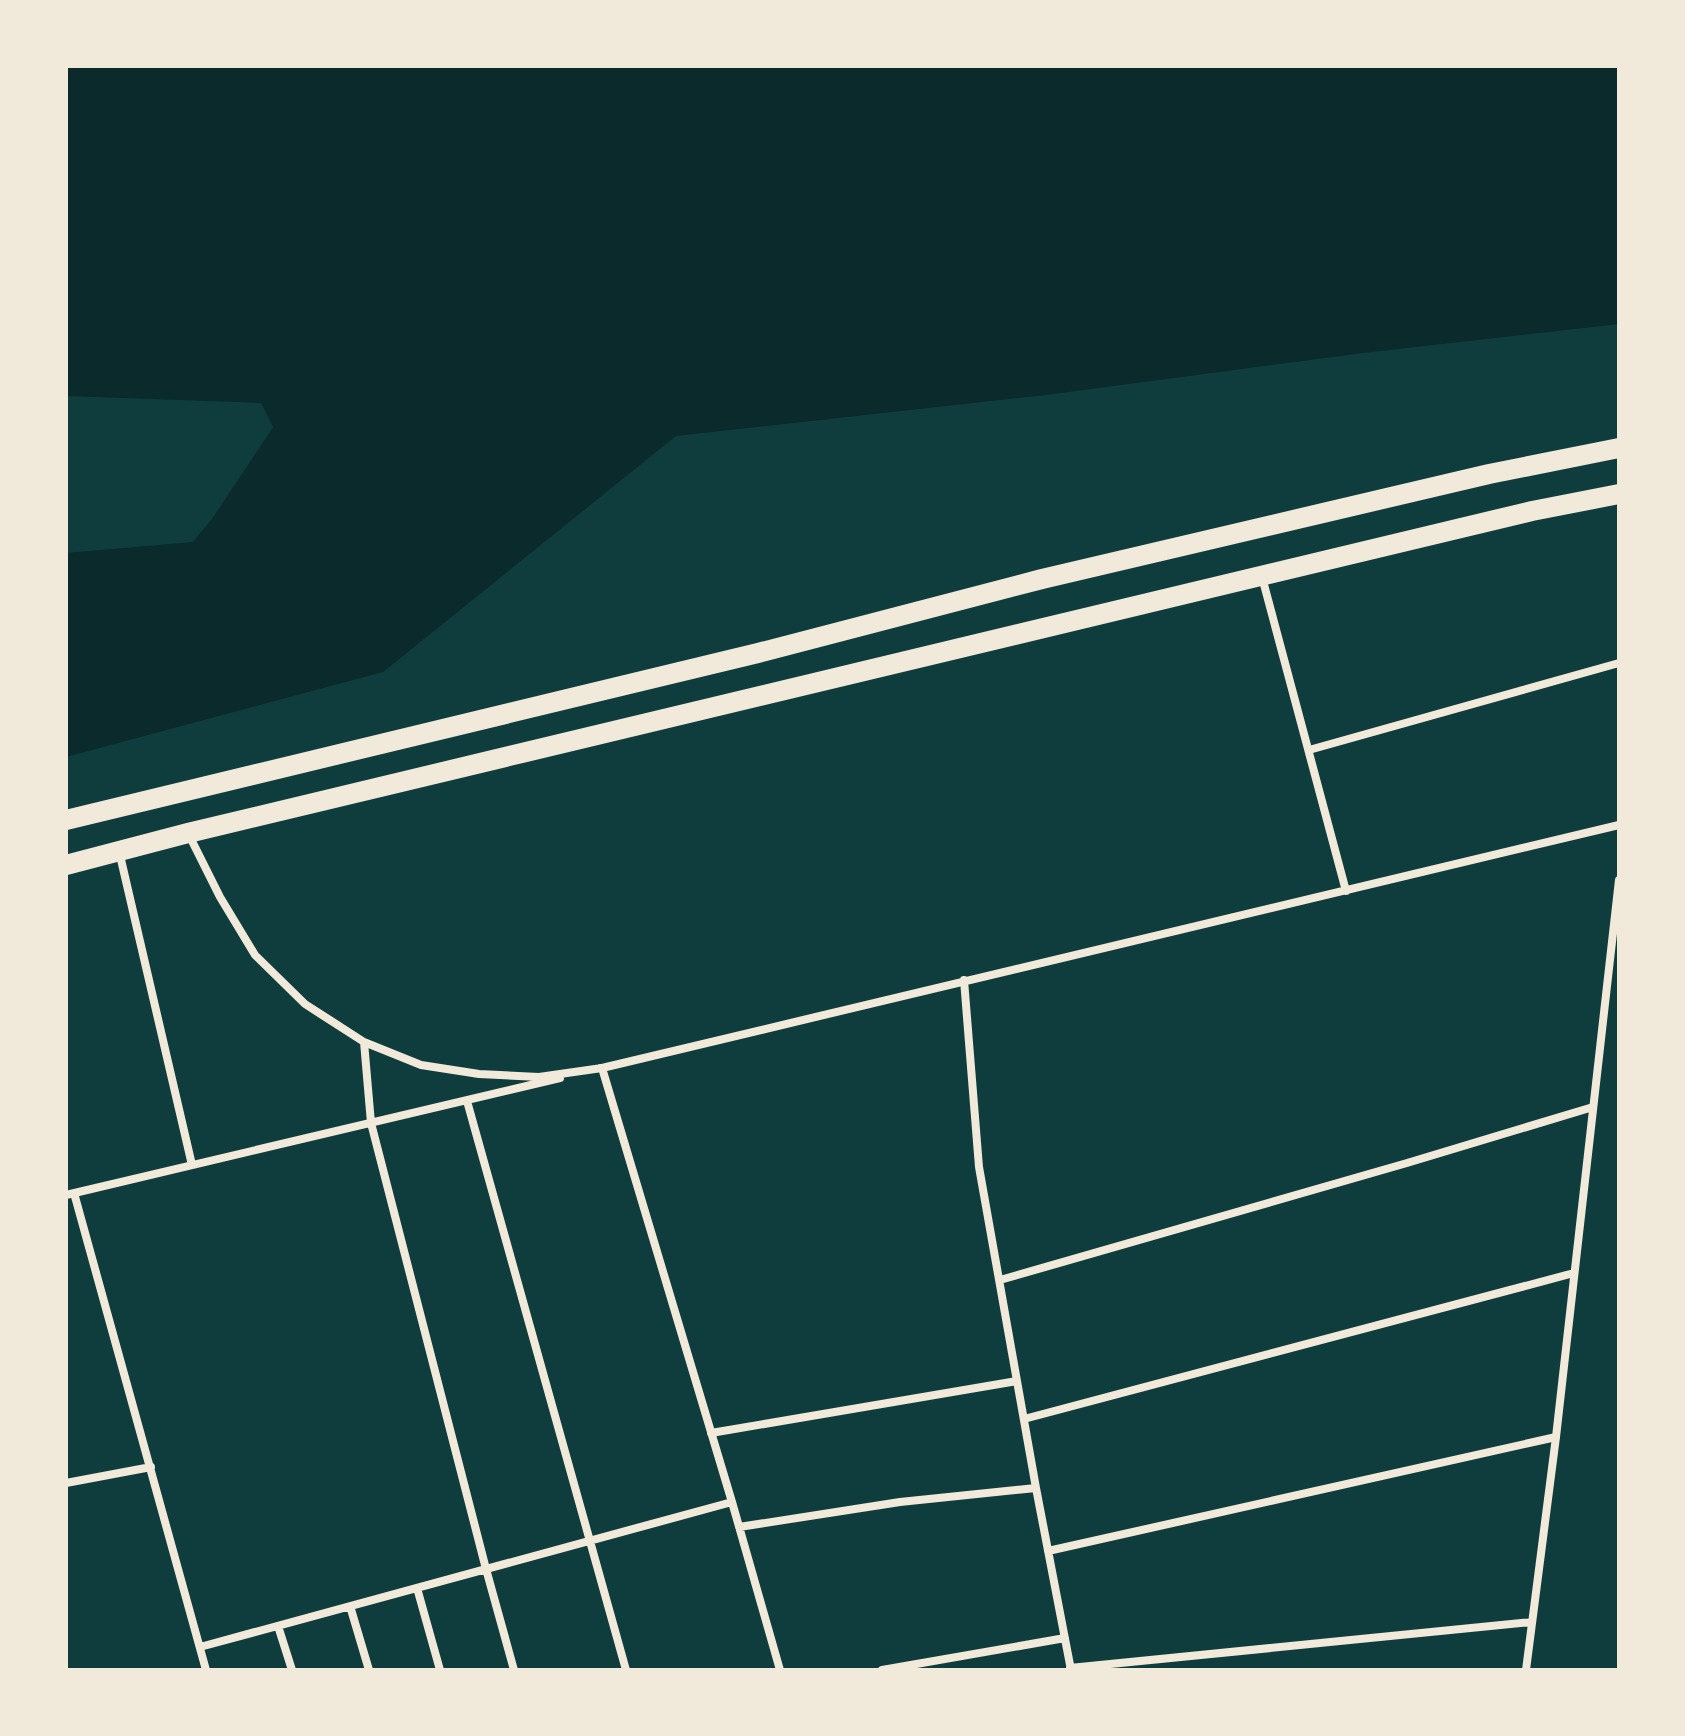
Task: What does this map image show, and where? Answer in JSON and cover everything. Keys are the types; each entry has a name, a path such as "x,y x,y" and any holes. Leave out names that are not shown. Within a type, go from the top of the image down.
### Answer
{"main road":[{"path":"66,820 758,653 1058,575 1489,474 1619,448"},
{"path":"66,865 188,833 1532,511 1619,494"}],"street":[{"path":"1262,576 1346,891"},
{"path":"1309,750 1619,663"},
{"path":"206,1670 151,1467 70,1194 1619,825"},
{"path":"188,833 220,897 255,955 305,1004 364,1042 421,1065 479,1074 539,1077 602,1068"},
{"path":"119,851 192,1165"},
{"path":"1526,1670 1556,1437 1619,880"},
{"path":"964,980 979,1167 1070,1669 1532,1622"},
{"path":"364,1042 371,1123 514,1670"},
{"path":"602,1068 780,1670"},
{"path":"467,1101 626,1670"},
{"path":"1000,1280 1593,1107"},
{"path":"1024,1419 1574,1273"},
{"path":"711,1433 1017,1381"},
{"path":"1048,1551 1556,1437"},
{"path":"66,1483 151,1467"},
{"path":"739,1527 900,1502 1036,1488"},
{"path":"200,1647 732,1502"},
{"path":"417,1588 440,1670"},
{"path":"350,1606 369,1670"},
{"path":"278,1626 292,1670"},
{"path":"882,1670 1065,1638"}],"water":[{"path":"66,66 1619,66 1619,324 1363,353 1046,395 676,436 383,672 66,757 66,553 193,542 212,519 273,427 261,403 66,396"}]}
